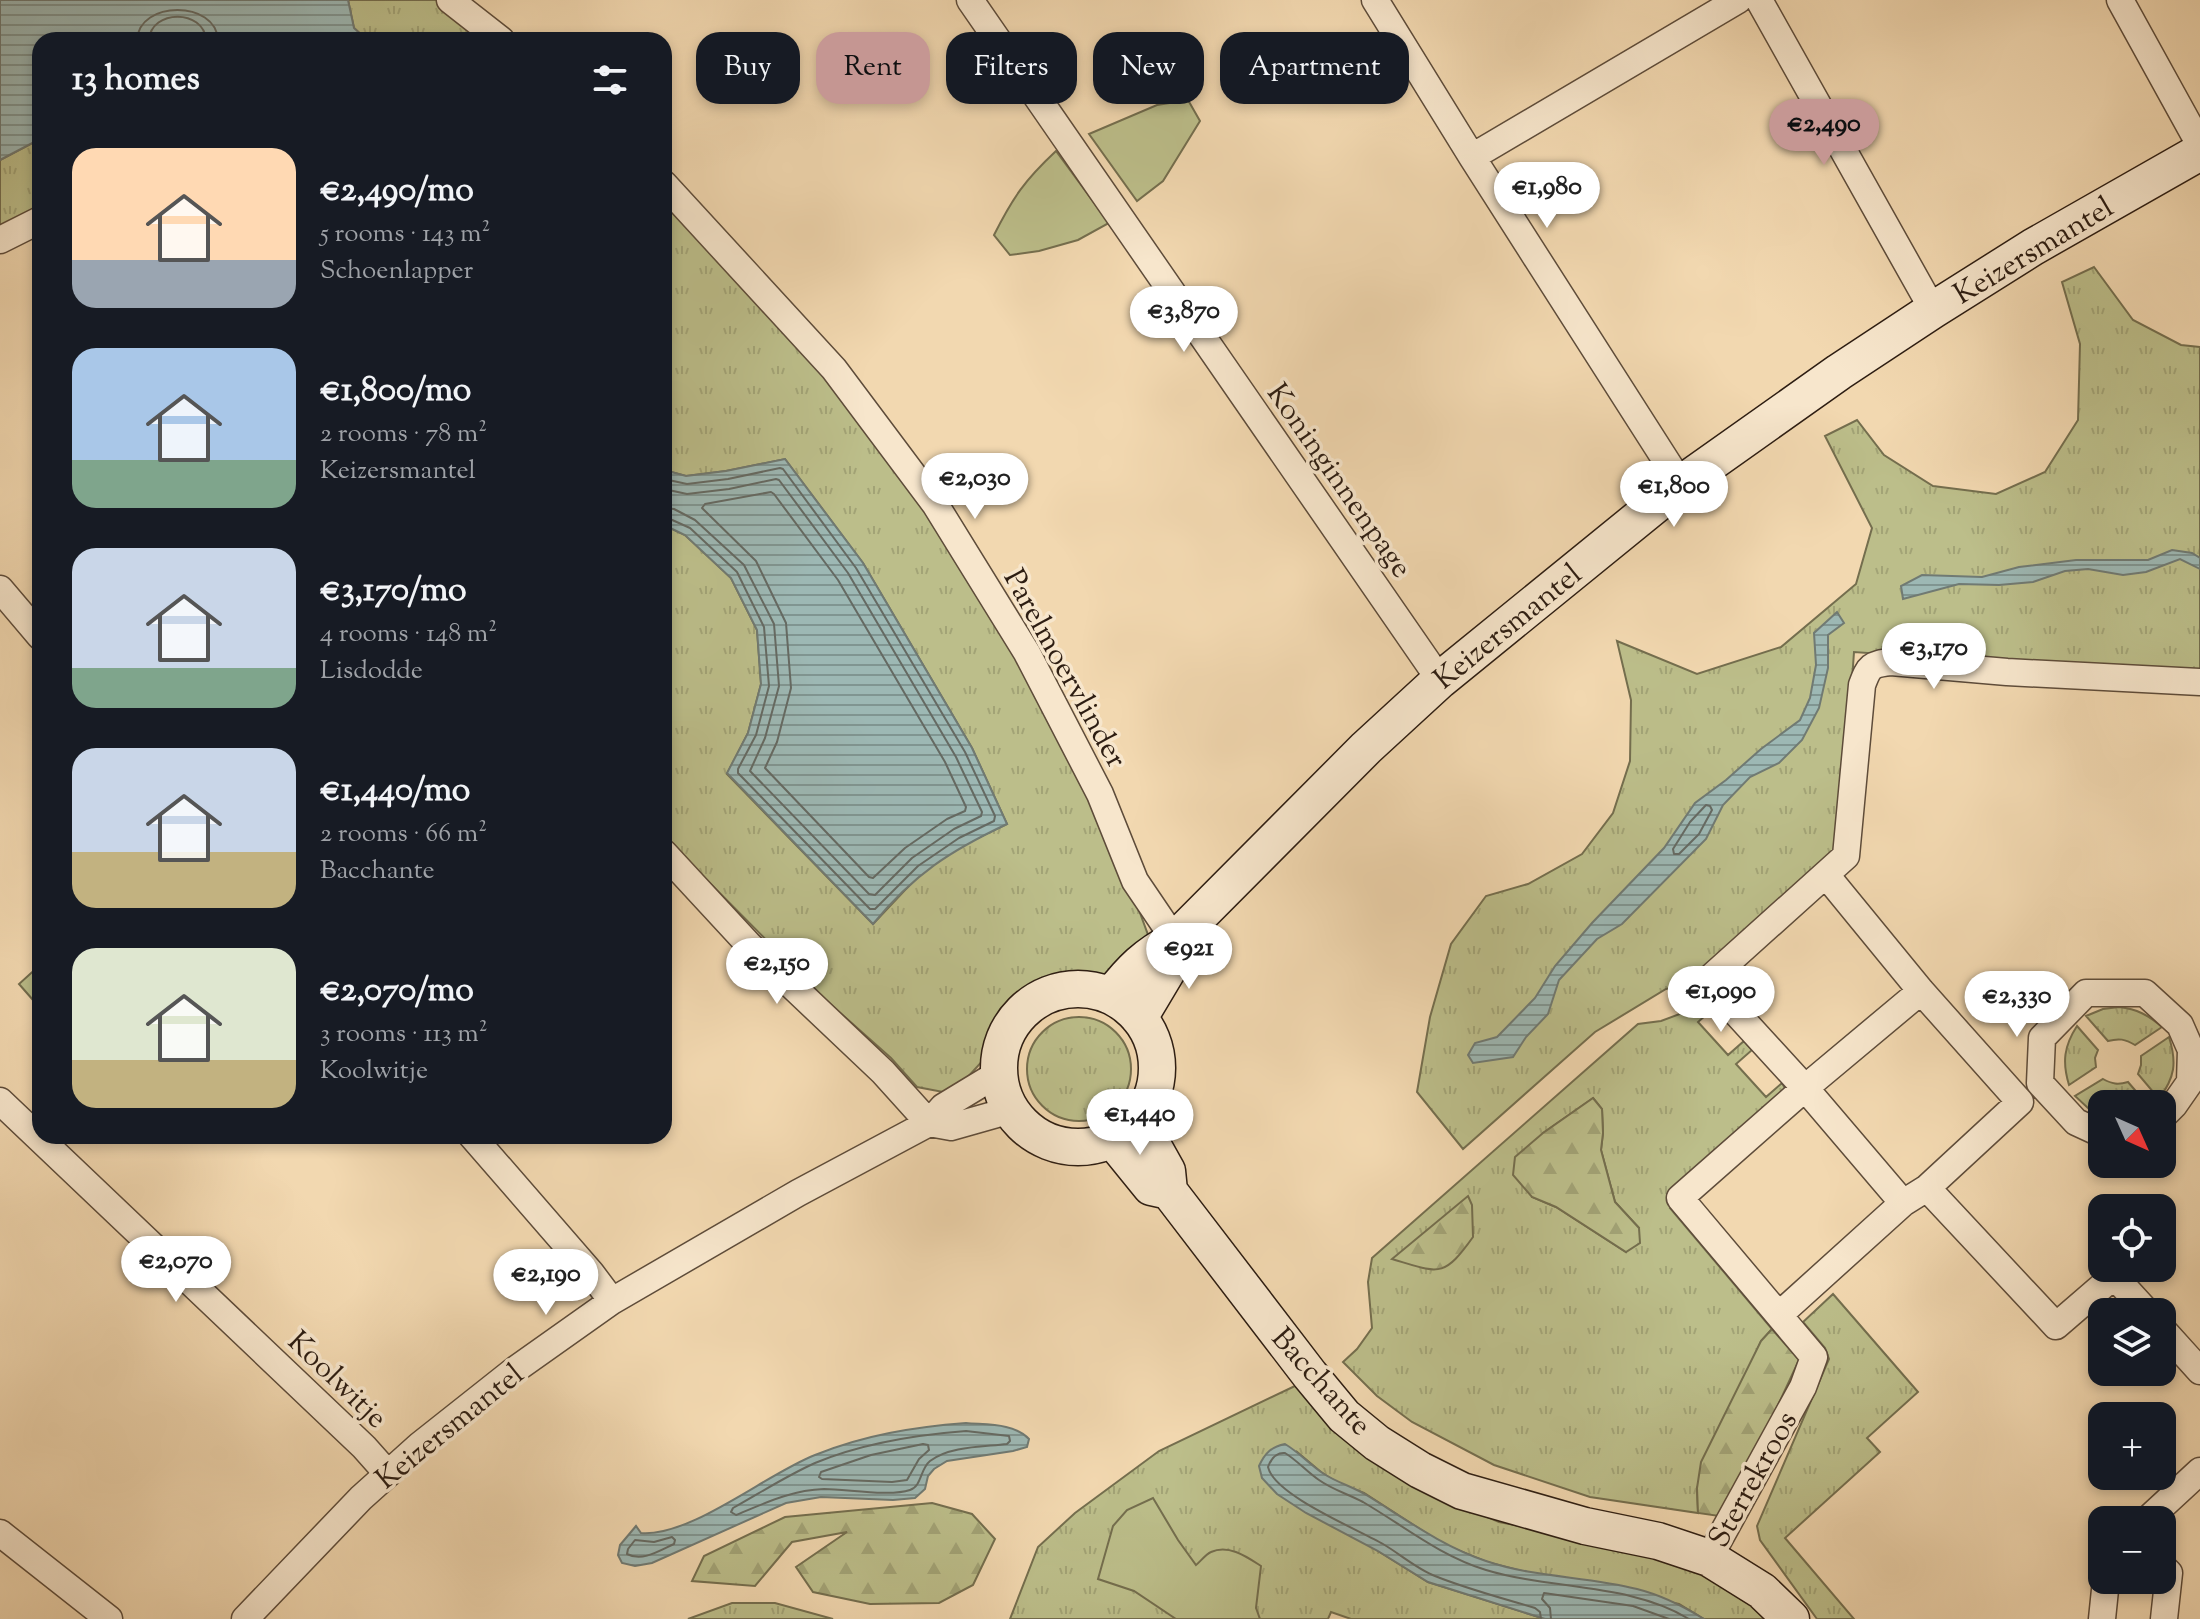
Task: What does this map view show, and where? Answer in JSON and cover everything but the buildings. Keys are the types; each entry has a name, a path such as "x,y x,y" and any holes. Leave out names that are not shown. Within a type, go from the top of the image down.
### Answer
{"street":[{"path":"450,0 491,32"},
{"name":"Koninginnenpage","path":"970,0 1440,680"},
{"path":"1375,0 1681,484"},
{"path":"1472,157 1738,0"},
{"path":"1759,0 1933,310"},
{"path":"2120,0 2200,145"},
{"name":"Keizersmantel","path":"1111,996 1132,969 1153,951 1175,940 1366,748 1440,680 1681,484 1817,387 1933,310 2033,247 2200,152"},
{"name":"Parelmoervlinder","path":"672,193 834,369 935,504 1027,653 1100,794 1135,881 1175,940"},
{"path":"0,240 32,224"},
{"path":"0,589 32,627"},
{"path":"1903,1203 1805,1088 1707,981 1846,856 1862,685 1867,671 1874,664 1891,662 2007,672 2200,682"},
{"path":"672,862 750,946 883,1072 929,1123"},
{"path":"1826,875 1921,991 2020,1102"},
{"name":"Keizersmantel","path":"1139,1018 1170,966 1175,940"},
{"path":"1071,989 1091,990 1111,996 1139,1018 1151,1036 1157,1058 1156,1080 1150,1101 1125,1129 1094,1146 1075,1147 1038,1137 1023,1125 1002,1092 1000,1053 1018,1017 1033,1003 1051,993 1071,989"},
{"path":"1921,991 1680,1198 1779,1315 1903,1203 1927,1188 2040,1083 2042,1038 2086,993 2145,993 2180,1025 2191,1050 2190,1082 2176,1102"},
{"name":"Keizersmantel","path":"245,1619 361,1498 420,1445 516,1369 612,1301 798,1193 929,1123 943,1107 999,1073"},
{"path":"2040,1083 2076,1122 2088,1128"},
{"name":"Koolwitje","path":"0,1101 32,1131"},
{"name":"Keizersmantel","path":"929,1123 951,1127 1011,1110"},
{"name":"Bacchante","path":"1125,1129 1167,1171 1169,1191 1310,1375 1344,1416 1377,1443 1462,1491 1585,1526 1658,1541 1709,1558"},
{"name":"Koolwitje","path":"45,1144 353,1436 388,1474"},
{"path":"479,1144 612,1301"},
{"path":"1927,1188 2056,1326 2088,1298"},
{"path":"2088,1298 2114,1276 2134,1298"},
{"name":"Sterrekroos","path":"1779,1315 1814,1357 1803,1387 1709,1558 1754,1585 1791,1619"},
{"path":"2176,1344 2200,1371"},
{"path":"2162,1506 2200,1471"},
{"path":"0,1533 109,1619"},
{"path":"2102,1619 2105,1594"},
{"path":"2164,1619 2167,1594"}],"green space":[{"path":"348,0 445,0 473,32 358,32 354,28"},
{"path":"1190,104 1200,121 1163,181 1137,201 1089,134 1157,105"},
{"path":"32,143 32,212 0,228 0,160"},
{"path":"1056,151 1109,223 1078,240 1010,255 994,235 1020,190"},
{"path":"672,200 820,362 987,597 1122,864 1151,943 1106,976 1078,971 1048,979 1003,1013 987,1056 966,1079 943,1092 917,1087 672,845 672,529 685,535 731,578 757,630 761,684 748,733 727,774 873,924 922,872 963,845 1007,824 972,748 863,563 785,459 686,476 672,472"},
{"path":"2094,267 2133,320 2181,345 2200,347 2200,676 1854,652 1840,852 1694,983 1666,989 1595,1032 1463,1149 1417,1092 1430,1017 1451,944 1486,896 1528,884 1582,854 1613,813 1630,761 1631,700 1617,641 1697,674 1781,647 1856,584 1872,528 1825,436 1857,420 1884,455 1933,486 1996,494 2045,472 2078,420 2080,344 2062,282"},
{"path":"32,972 32,999 19,984"},
{"path":"1711,1005 1714,1008 1698,1022 1728,1055 1744,1041 1752,1050 1736,1064 1766,1097 1782,1083 1786,1090 1785,1095 1670,1208 1772,1329 1761,1341 1697,1488 1698,1513 1590,1497 1494,1465 1412,1422 1377,1396 1343,1362 1372,1328 1368,1282 1372,1258 1638,1024 1661,1021","holes":["1593,1098 1602,1109 1601,1150 1615,1202 1639,1228 1626,1252 1556,1207 1532,1197 1543,1133"]},
{"path":"2119,1007 2142,1013 2162,1027 2135,1045 2122,1040 2108,1041 2086,1016"},
{"path":"1079,1017 1099,1021 1116,1032 1127,1049 1131,1069 1127,1089 1116,1106 1099,1117 1079,1121 1059,1117 1042,1106 1031,1089 1027,1069 1031,1049 1042,1032 1059,1021"},
{"path":"2077,1026 2098,1050 2096,1067 2069,1085 2065,1069 2066,1054"},
{"path":"2169,1037 2173,1070 2164,1090 2151,1090 2138,1074 2141,1056"},
{"path":"2103,1079 2115,1084 2128,1082 2135,1090 2088,1090 2088,1108 2075,1096"},
{"path":"1593,1098 1602,1109 1601,1150 1615,1202 1639,1228 1640,1243 1626,1252 1556,1207 1532,1197 1513,1175 1515,1157"},
{"path":"1468,1196 1472,1205 1473,1237 1447,1266 1430,1269 1392,1259"},
{"path":"1833,1294 1918,1392 1867,1438 1880,1452 1785,1538 1854,1619 1817,1619 1760,1540 1757,1526 1829,1359 1825,1348 1803,1322"},
{"path":"1772,1329 1799,1360 1726,1517 1698,1513 1697,1488 1701,1462 1761,1341"},
{"path":"1297,1385 1424,1490 1499,1522 1676,1561 1723,1580 1774,1619 1704,1619 1679,1604 1487,1562 1443,1544 1364,1493 1338,1483 1296,1451 1378,1551 1428,1582 1545,1619 1351,1619 1331,1612 1328,1619 1010,1619 1038,1547 1075,1513 1159,1451"},
{"path":"1153,1498 1196,1565 1209,1553 1224,1550 1238,1553 1261,1566 1256,1608 1260,1619 1176,1619 1134,1591 1098,1579 1113,1526 1127,1510"},
{"path":"932,1503 972,1514 995,1539 973,1585 939,1603 870,1604 813,1592 796,1567 847,1532 792,1542 755,1586 692,1581 704,1556 785,1517"},
{"path":"732,1603 775,1603 833,1619 688,1619"}],"water":[{"path":"0,0 348,0 354,28 358,32 32,32 32,143 0,160"},
{"path":"785,459 863,563 972,748 1007,824 934,865 903,891 873,924 727,773 748,733 761,684 757,630 731,578 685,535 672,529 672,472 686,476"},
{"path":"2172,550 2192,553 2200,558 2200,569 2180,559 2146,572 2123,575 2088,569 2065,571 2033,582 1959,584 1903,599 1901,586 1922,575 1982,577 2019,567 2076,560 2148,560"},
{"path":"1837,612 1844,623 1828,635 1828,668 1819,708 1802,740 1779,763 1750,777 1723,805 1706,839 1622,924 1597,939 1559,980 1548,1014 1526,1037 1513,1057 1473,1063 1468,1055 1475,1043 1497,1037 1535,998 1555,966 1664,848 1695,803 1800,720 1810,698 1816,665 1814,633"},
{"path":"966,1423 1016,1430 1029,1439 1027,1447 947,1461 934,1469 928,1476 925,1489 915,1498 821,1497 786,1503 652,1563 635,1566 622,1563 618,1555 620,1545 636,1526 641,1533 661,1532 682,1525 815,1455 889,1433"},
{"path":"1285,1444 1324,1474 1470,1555 1523,1571 1637,1589 1672,1601 1704,1619 1545,1619 1428,1582 1277,1494 1262,1478 1259,1466 1269,1451"}]}
